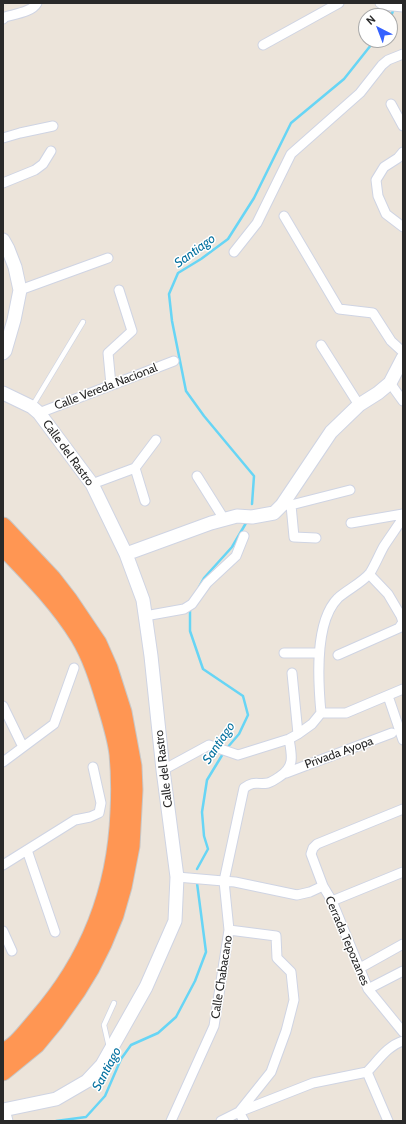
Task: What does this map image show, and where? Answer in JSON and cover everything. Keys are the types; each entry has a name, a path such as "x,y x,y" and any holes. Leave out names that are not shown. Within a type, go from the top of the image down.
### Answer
{"highway":[{"path":"3,526 52,578 98,643 109,668 123,712 133,766 134,790 131,846 123,887 116,915 103,944 77,991 55,1022 36,1046 3,1072"},
{"path":"3,547 48,595 65,617 88,655 97,676 110,720 118,754 120,789 118,837 114,863 99,917 72,973 53,1001 17,1042 3,1053"}],"main road":[{"path":"3,353 5,351 14,320 20,290 15,268 5,246"},
{"path":"126,554 224,519 237,516 252,517 274,513 286,505 331,432 359,405 378,393 390,383 403,358"},
{"name":"Calle del Rastro","path":"3,393 35,410 92,484 126,554 143,600 177,877 176,921 146,987 102,1065 87,1081 56,1099 6,1113"}],"street":[{"path":"3,19 30,10 35,7 37,3"},
{"path":"263,45 339,3"},
{"path":"382,4 403,8"},
{"path":"234,252 257,223 291,154 360,93 382,65 388,60 403,54"},
{"path":"391,104 403,126"},
{"path":"3,138 53,126"},
{"path":"3,183 35,170 43,164 51,151"},
{"path":"403,152 398,158 384,167 376,180 378,196 386,214 403,227"},
{"path":"284,216 339,310 373,313 391,341 403,352"},
{"path":"20,290 108,258"},
{"path":"111,384 108,353 132,332 119,290"},
{"path":"321,345 359,405"},
{"name":"Calle Vereda Nacional","path":"35,410 174,361"},
{"path":"390,383 403,401"},
{"path":"92,484 135,468 156,440"},
{"path":"135,468 145,501"},
{"path":"197,476 224,519"},
{"path":"316,538 294,537 286,505 350,490"},
{"path":"351,523 403,514"},
{"path":"163,770 209,745 238,755 289,739 312,724 321,713 318,686 318,653 325,621 330,608 338,598 369,574 403,518"},
{"path":"145,616 184,609 192,604 207,582 236,556 244,536"},
{"path":"338,655 399,628 403,622 388,594 369,574"},
{"path":"284,653 318,653"},
{"path":"3,762 54,724 74,668"},
{"path":"292,673 298,734"},
{"path":"321,713 346,713 403,689"},
{"path":"388,696 403,740"},
{"path":"3,706 23,747"},
{"name":"Privada Ayopa","path":"286,773 392,733"},
{"path":"286,773 291,765 292,758 289,739"},
{"path":"3,865 75,820 90,817 99,813 101,803 93,767"},
{"name":"Calle Chabacano","path":"171,1121 214,1026 229,930 224,881 244,788 250,783 268,783 286,773"},
{"name":"Cerrada Tepozanes","path":"403,809 316,844 312,848 311,854 322,886 332,901 368,990 403,1032"},
{"path":"27,850 55,932"},
{"path":"332,901 403,872"},
{"path":"177,877 235,882 297,895 310,892 322,886"},
{"path":"229,930 276,936 277,958 291,972 294,1000 286,1031 271,1072 240,1112"},
{"path":"3,931 12,951"},
{"path":"360,968 403,944"},
{"path":"368,990 403,971"},
{"path":"221,1121 313,1083 367,1072 388,1049 403,1041"},
{"path":"367,1072 388,1121"},
{"path":"240,1112 244,1121"}],"lane":[{"path":"35,410 83,322"},
{"path":"110,1050 104,1025 114,1002"}],"waterway":[{"name":"Santiago","path":"252,504 254,476 204,416 186,391 172,321 169,294 178,273 201,259 228,239 254,198 291,123 344,79 369,48"},
{"name":"Santiago","path":"199,587 204,578 232,547 246,523"},
{"name":"Santiago","path":"190,608 190,631 203,669 243,696 248,715 239,734 227,748"},
{"name":"Santiago","path":"197,869 208,849 204,836 202,812 207,780 224,752"},
{"name":"Santiago","path":"56,1121 86,1117 105,1096 121,1059 131,1045 158,1033 176,1017 195,981 206,952 197,883"}]}
